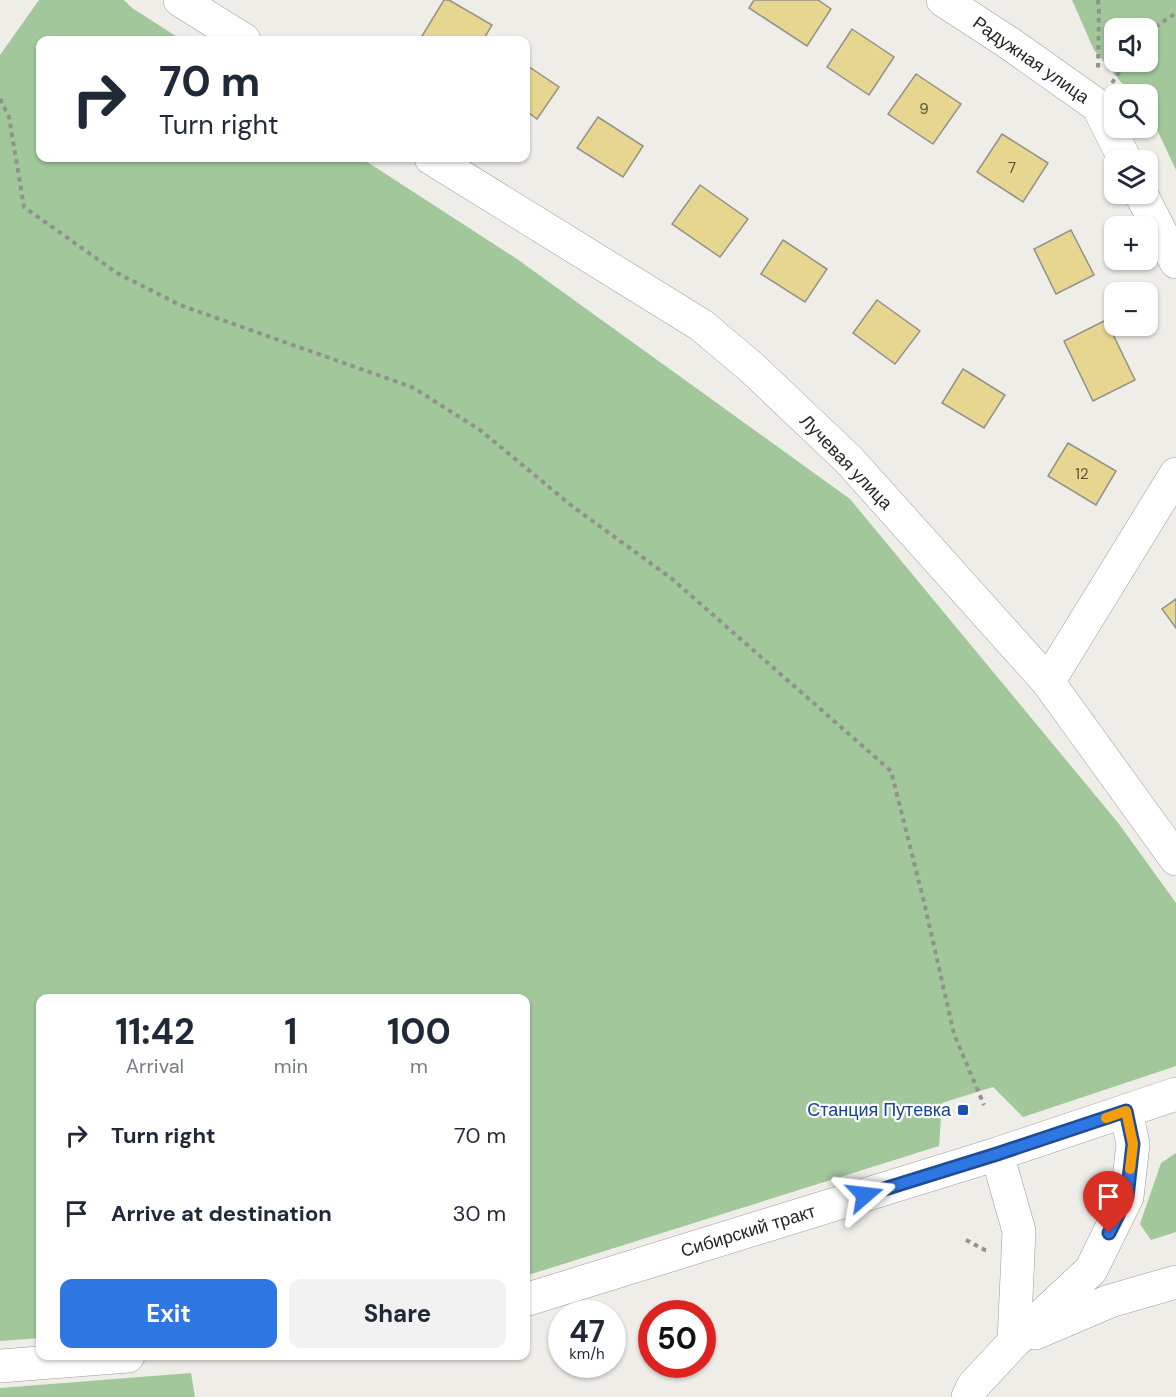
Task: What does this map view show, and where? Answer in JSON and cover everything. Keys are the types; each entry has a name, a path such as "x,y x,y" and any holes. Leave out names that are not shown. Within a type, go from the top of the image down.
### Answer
{"street":[{"name":"Радужная улица","path":"943,0 1098,106 1120,150"},
{"path":"186,2 238,36"},
{"name":"Лучевая улица","path":"437,162 701,325 751,367 849,460 1048,682 1176,859"},
{"path":"1147,204 1176,262"},
{"path":"1048,682 1176,474"},
{"name":"Сибирский тракт","path":"530,1298 997,1154 1176,1094"},
{"path":"968,1397 973,1386 1014,1342 1091,1270 1127,1197 1133,1144 1126,1111"},
{"path":"997,1154 1019,1231 1014,1342"},
{"path":"1014,1342 1110,1301 1176,1282"},
{"path":"0,1366 77,1360"}],"path":[{"path":"1098,0 1098,106"},
{"path":"1158,25 1176,13"},
{"path":"0,99 9,117 24,207 117,273 180,305 412,387 480,430 572,506 671,578 891,771 954,1034 984,1105"}],"green space":[{"path":"39,0 124,0 132,8 176,36 36,36 36,162 367,162 517,259 850,499 1119,824 1176,903 1176,1066 1023,1117 993,1087 942,1103 939,1146 530,1274 530,994 36,994 36,1338 0,1341 0,55"},
{"path":"1072,0 1176,0 1176,170 1158,132 1158,84 1123,84 1112,72 1158,72 1158,18 1104,18 1104,62 1094,50"},
{"path":"1176,1153 1176,1232 1151,1240 1140,1224 1161,1163"},
{"path":"191,1373 195,1397 0,1397 0,1388"}],"building":[{"path":"444,0 449,0 492,25 485,36 422,36"},
{"path":"754,0 818,0 831,9 807,46 749,8"},
{"path":"852,29 894,57 869,95 827,67"},
{"path":"530,67 559,87 537,119 530,114"},
{"path":"916,74 961,104 933,144 888,114"},
{"path":"598,117 643,146 623,177 577,148"},
{"path":"1002,134 1048,163 1023,202 977,172"},
{"path":"700,185 748,219 720,257 672,224"},
{"path":"1071,230 1094,275 1056,294 1034,249"},
{"path":"783,240 827,269 805,302 761,274"},
{"path":"877,300 920,331 895,364 853,333"},
{"path":"1104,321 1104,336 1114,336 1135,380 1093,401 1064,341"},
{"path":"963,369 1005,395 984,428 942,403"},
{"path":"1068,443 1116,471 1096,505 1048,476"},
{"path":"1176,599 1176,628 1162,609"}],"slow traffic":[{"path":"1106,1118 1126,1111 1133,1144 1130,1169"}],"place":[{"name":"Станция Путевка","path":"963,1110"}],"route":[{"path":"865,1195 1126,1111 1133,1144 1127,1197 1109,1233"}]}
